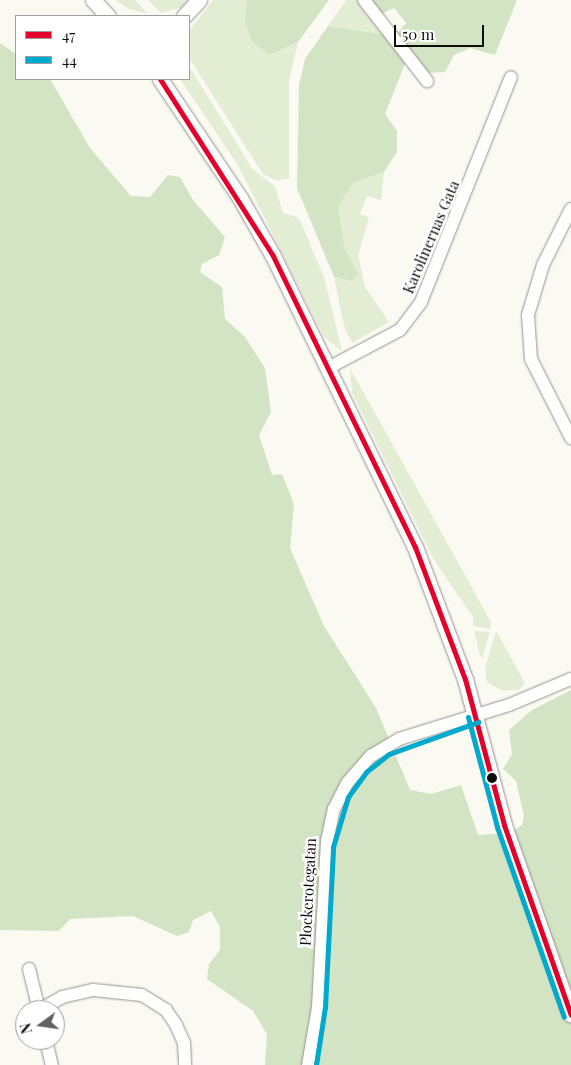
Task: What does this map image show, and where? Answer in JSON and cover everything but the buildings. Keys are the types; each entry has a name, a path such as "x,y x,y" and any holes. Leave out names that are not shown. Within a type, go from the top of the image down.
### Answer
{"street":[{"path":"93,0 107,15"},
{"path":"185,15 199,0"},
{"path":"364,0 427,81"},
{"name":"Karolinernas Gata","path":"330,367 400,330 421,302 511,77"},
{"path":"161,80 240,198 330,367 415,547 475,715 504,825 571,1015"},
{"path":"571,209 543,265 528,315 531,359 571,438"},
{"name":"Plockerotegatan","path":"308,1065 319,1000 326,846 341,794 363,763 389,744 535,696 571,679"},
{"path":"28,968 36,1000"},
{"path":"57,1000 93,990 142,995 166,1010 176,1025 184,1043 185,1065"},
{"path":"48,1050 52,1065"}],"green space":[{"path":"115,0 135,0 148,14 129,9"},
{"path":"148,0 188,0 183,7 161,13"},
{"path":"213,0 247,0 245,22 269,55 298,42 289,80 289,179 275,180 263,174 190,60 190,30"},
{"path":"247,0 329,0 298,42 269,55 252,41 245,22"},
{"path":"346,0 361,0 388,35 328,26"},
{"path":"369,0 517,0 495,55 470,48 454,55 445,72 426,73 396,35 406,23 394,8 381,14"},
{"path":"328,26 388,35 406,61 385,114 397,131 397,152 384,172 353,183 338,207 345,250 358,273 352,281 334,277 297,188 299,85 305,59"},
{"path":"0,43 15,53 15,80 51,80 90,148 131,196 150,197 168,175 180,177 193,200 225,237 219,255 202,264 200,272 222,287 225,319 245,337 265,368 271,412 259,435 272,475 282,474 294,504 290,548 324,626 376,708 410,790 431,794 461,785 478,835 511,833 522,825 524,816 516,781 503,769 512,754 509,730 532,710 571,690 571,1065 265,1065 267,1034 253,1011 207,979 209,964 220,950 220,927 211,911 193,920 189,932 177,936 133,916 70,919 59,931 0,930"},
{"path":"190,68 253,170 275,186 283,213 299,218 324,277 342,351 324,337 239,167 181,80 190,80"},
{"path":"384,172 381,200 367,196 360,214 369,217 358,255 365,287 389,322 352,343 345,330 334,277 352,281 358,273 345,250 338,207 353,183"},
{"path":"350,368 491,622 491,629 473,626 473,617 434,560 352,393"},
{"path":"474,631 490,632 482,658 480,655"},
{"path":"496,631 525,683 519,690 502,691 487,682 485,669"}],"transit line":[{"name":"47","path":"161,80 273,256 415,547 465,679 504,825 571,1015"},
{"name":"44","path":"468,717 497,827 564,1017"},
{"name":"44","path":"316,1065 325,1007 333,847 348,797 366,772 389,754 478,722"}]}
